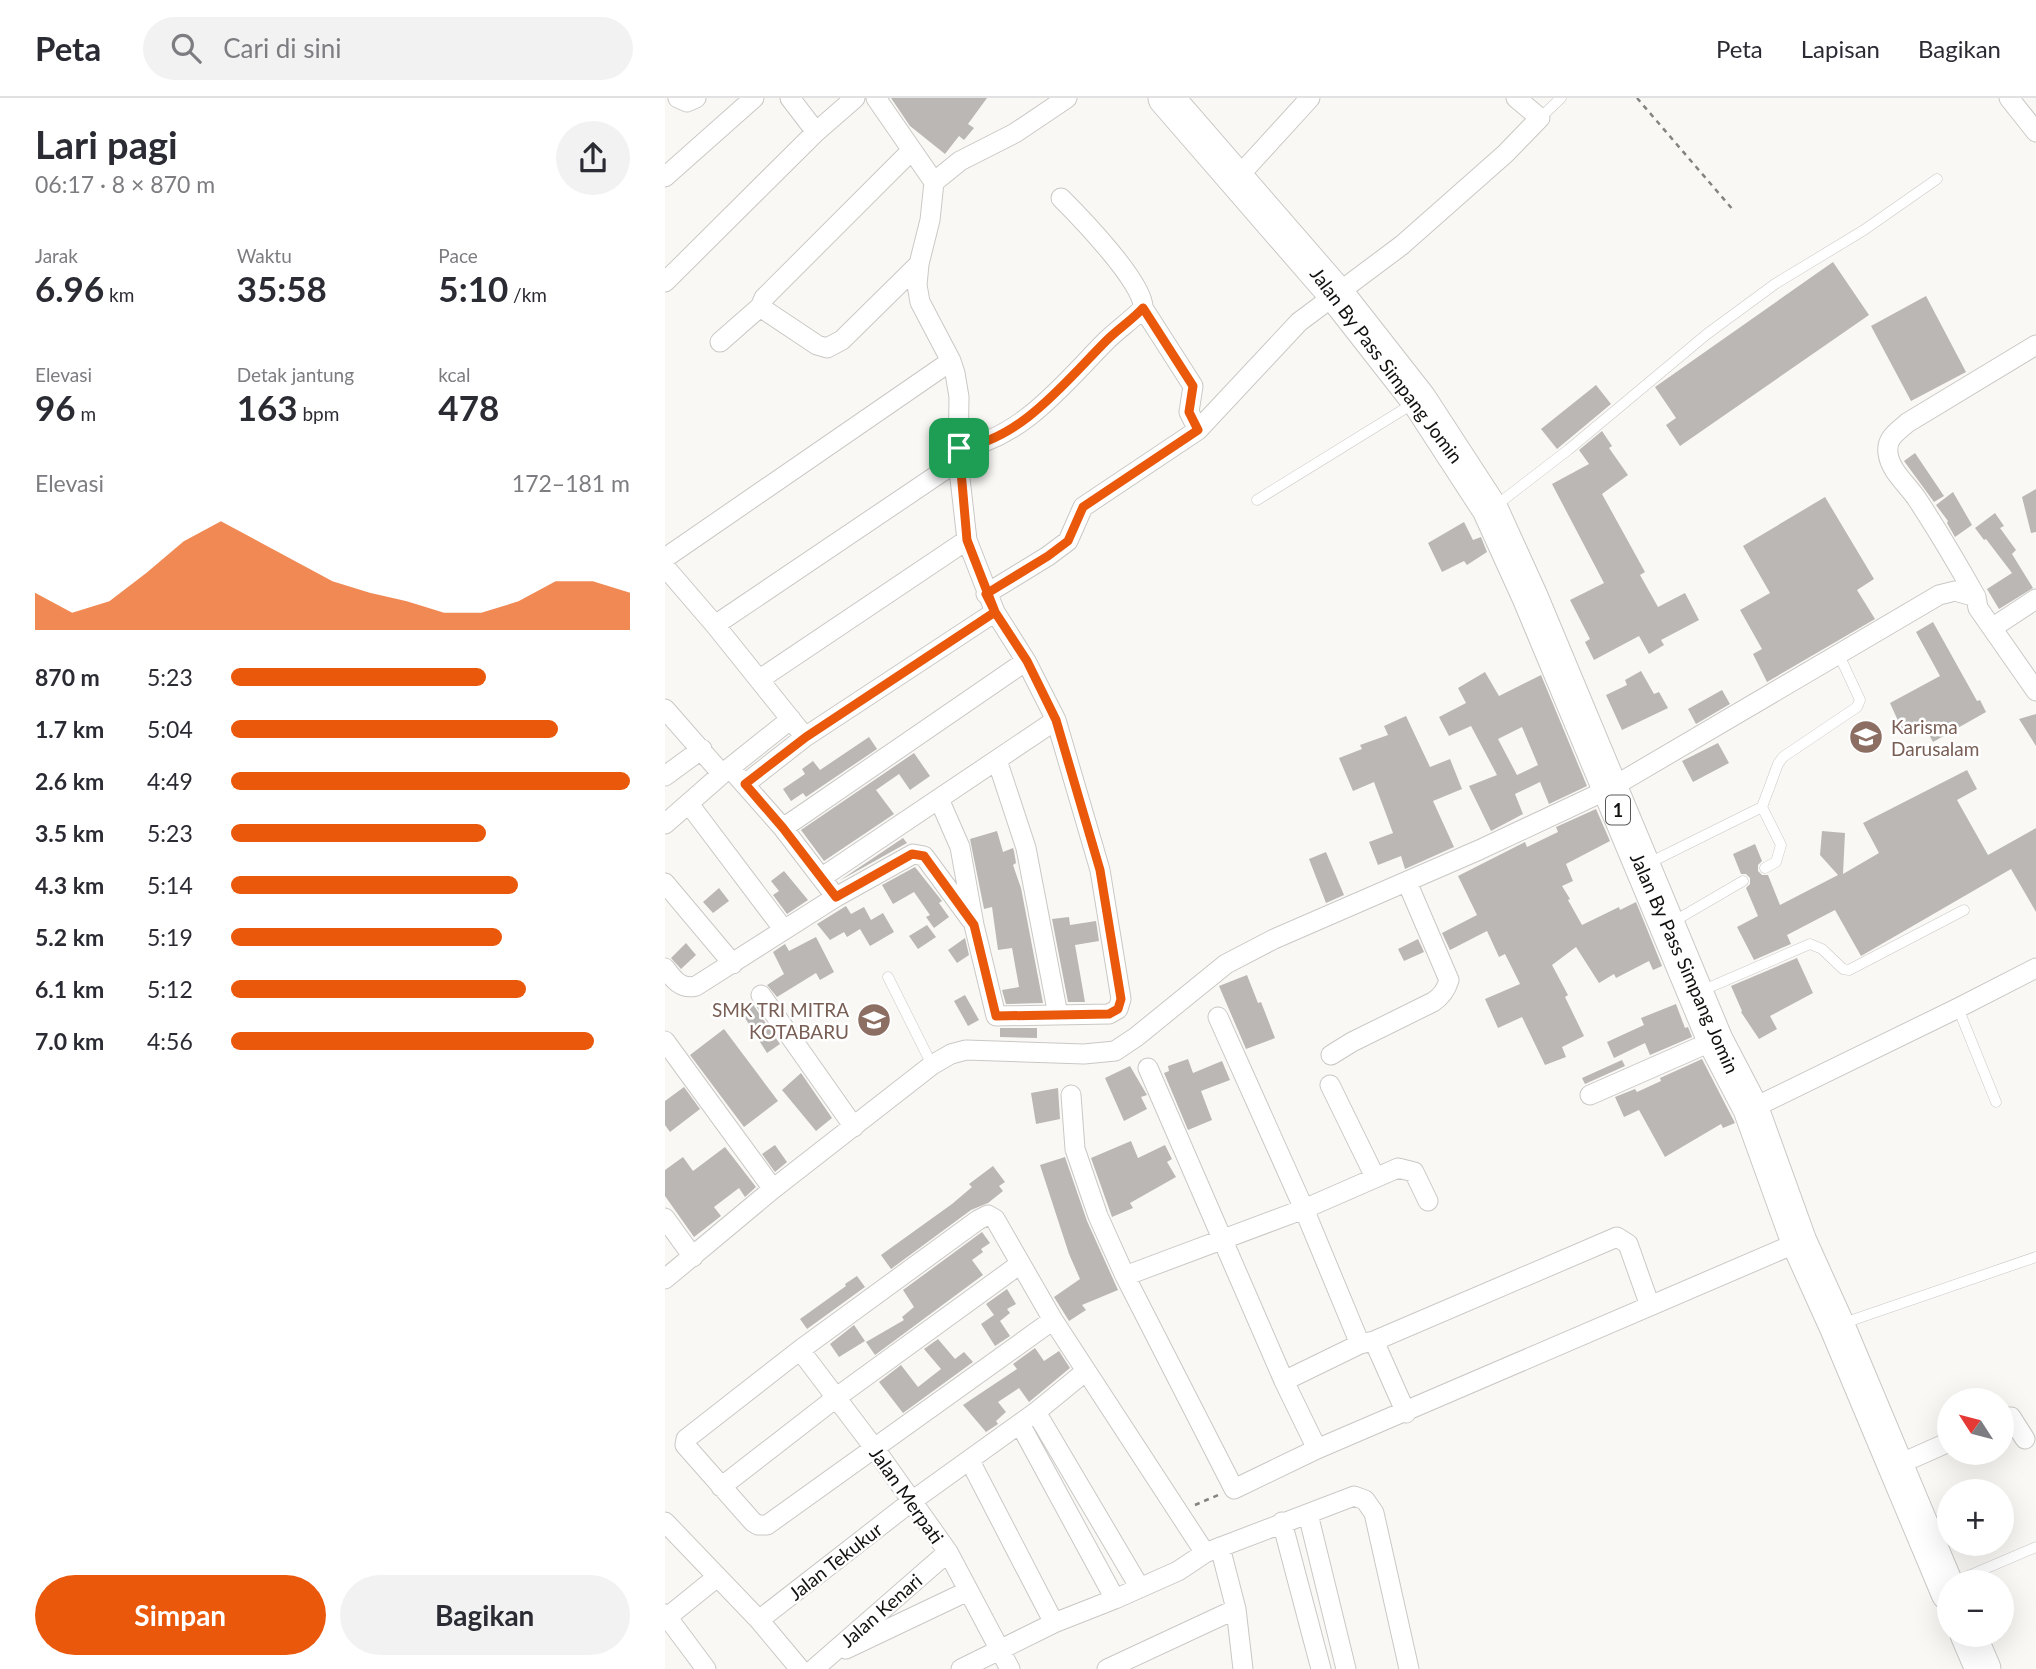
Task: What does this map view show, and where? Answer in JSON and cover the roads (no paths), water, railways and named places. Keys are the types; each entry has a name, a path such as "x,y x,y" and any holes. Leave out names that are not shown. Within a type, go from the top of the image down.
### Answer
{"highway":[{"name":"Jalan By Pass Simpang Jomin","path":"1166,98 1336,294 1419,400 1490,509 1530,597 1715,1040 1751,1109 1800,1242 1895,1466 1943,1570"},
{"path":"1974,1647 1983,1669"}],"street":[{"path":"678,98 687,102 696,98"},
{"path":"665,177 754,98"},
{"path":"790,98 816,132"},
{"path":"665,282 816,132 855,98"},
{"path":"876,98 934,182 930,220 919,264 917,285 920,302 951,361 959,397 959,454 967,540 986,594 1027,661 1056,720 1100,870 1121,999 1118,1009 1109,1014 996,1016 974,925 960,846 939,799"},
{"path":"934,182 960,161 1014,133 1067,98"},
{"path":"1237,178 1310,98"},
{"path":"986,594 1068,541 1083,507 1198,430 1299,322 1402,245 1505,154 1540,118 1516,98"},
{"path":"2008,98 2036,132"},
{"path":"720,341 760,307 764,298 912,150"},
{"path":"1061,198 1084,221 1142,295 1143,308 1193,386 1189,412 1198,430"},
{"path":"760,307 817,345 827,348 842,340 919,264"},
{"path":"715,625 959,454 993,438 1044,405 1105,341 1143,308"},
{"path":"2036,345 1907,423 1890,438 1888,444 1888,455 1896,473 1912,491 1951,551 1976,597 1978,608 2036,691"},
{"path":"665,558 951,361"},
{"path":"759,679 967,540"},
{"path":"665,567 806,737"},
{"path":"665,1279 773,1189 932,1065 951,1054 966,1050 1084,1054 1115,1051 1226,964 1274,939 1407,882 1609,789 1939,595 1955,591 1976,597"},
{"path":"1992,628 2036,599"},
{"path":"745,784 806,737 995,612"},
{"path":"783,828 1027,661"},
{"path":"665,709 702,749 745,784 836,897"},
{"path":"665,824 790,719"},
{"path":"821,878 1056,720"},
{"path":"665,776 702,749"},
{"path":"997,760 1026,848 1058,1015"},
{"path":"689,804 784,930"},
{"path":"665,968 674,981 690,988 733,964 836,897 918,853 924,856 974,925"},
{"path":"1331,1055 1433,1002 1441,997 1446,989 1449,980 1407,882"},
{"path":"665,883 733,964"},
{"path":"1751,1109 1958,1009 2036,968"},
{"path":"761,995 854,1127"},
{"path":"1218,1017 1367,1342 1406,1413"},
{"path":"1590,1095 1715,1040"},
{"path":"665,1041 773,1189"},
{"path":"1148,1068 1284,1381 1317,1449"},
{"path":"1330,1085 1375,1177"},
{"path":"1070,1095 1075,1149 1098,1216 1125,1276 1234,1489 1317,1449 1800,1242"},
{"path":"1125,1276 1304,1209 1398,1168 1407,1168 1413,1172 1428,1201"},
{"path":"1053,1320 767,1525 753,1522 684,1443 800,1350 988,1215 995,1219 1053,1320 1086,1371 1213,1550 1236,1609 1243,1669"},
{"path":"665,1218 693,1256"},
{"path":"1284,1381 1367,1342 1617,1237 1628,1244 1650,1306"},
{"path":"721,1487 837,1397 1020,1264"},
{"name":"Jalan Merpati","path":"800,1350 875,1449 947,1552 1010,1669"},
{"name":"Jalan Tekukur","path":"759,1620 912,1501 1036,1412 1086,1371"},
{"path":"1036,1412 1140,1588"},
{"path":"2014,1420 2025,1439"},
{"path":"1020,1424 1115,1599"},
{"path":"1895,1466 1937,1447"},
{"path":"970,1461 1054,1623"},
{"path":"961,1669 1054,1623 1178,1571 1213,1550 1354,1496 1361,1497 1374,1513 1409,1669"},
{"path":"1308,1514 1346,1669"},
{"path":"665,1522 759,1620 800,1669"},
{"path":"1282,1522 1321,1669"},
{"name":"Jalan Kenari","path":"819,1664 947,1552"},
{"path":"706,1669 666,1616 717,1577"},
{"path":"819,1664 968,1591"},
{"path":"1107,1669 1236,1609"}],"lane":[{"path":"1540,118 1562,98"},
{"path":"1490,509 1568,450 1707,334 1775,284 1864,230 1937,179"},
{"path":"1257,500 1419,400"},
{"path":"1642,866 1762,807 1783,757 1857,707 1860,700 1839,655"},
{"path":"1762,807 1781,845 1776,862 1765,868"},
{"path":"1668,925 1744,881"},
{"path":"1697,993 1810,944 1822,949 1843,969 1849,970 1964,909"},
{"path":"888,977 932,1065"},
{"path":"1958,1009 1996,1102"},
{"path":"1837,1326 2036,1257"},
{"path":"1985,1570 2036,1547"}],"place":[{"name":"Karisma Darusalam","path":"1866,737"},
{"name":"SMK TRI MITRA KOTABARU","path":"874,1020"}]}
